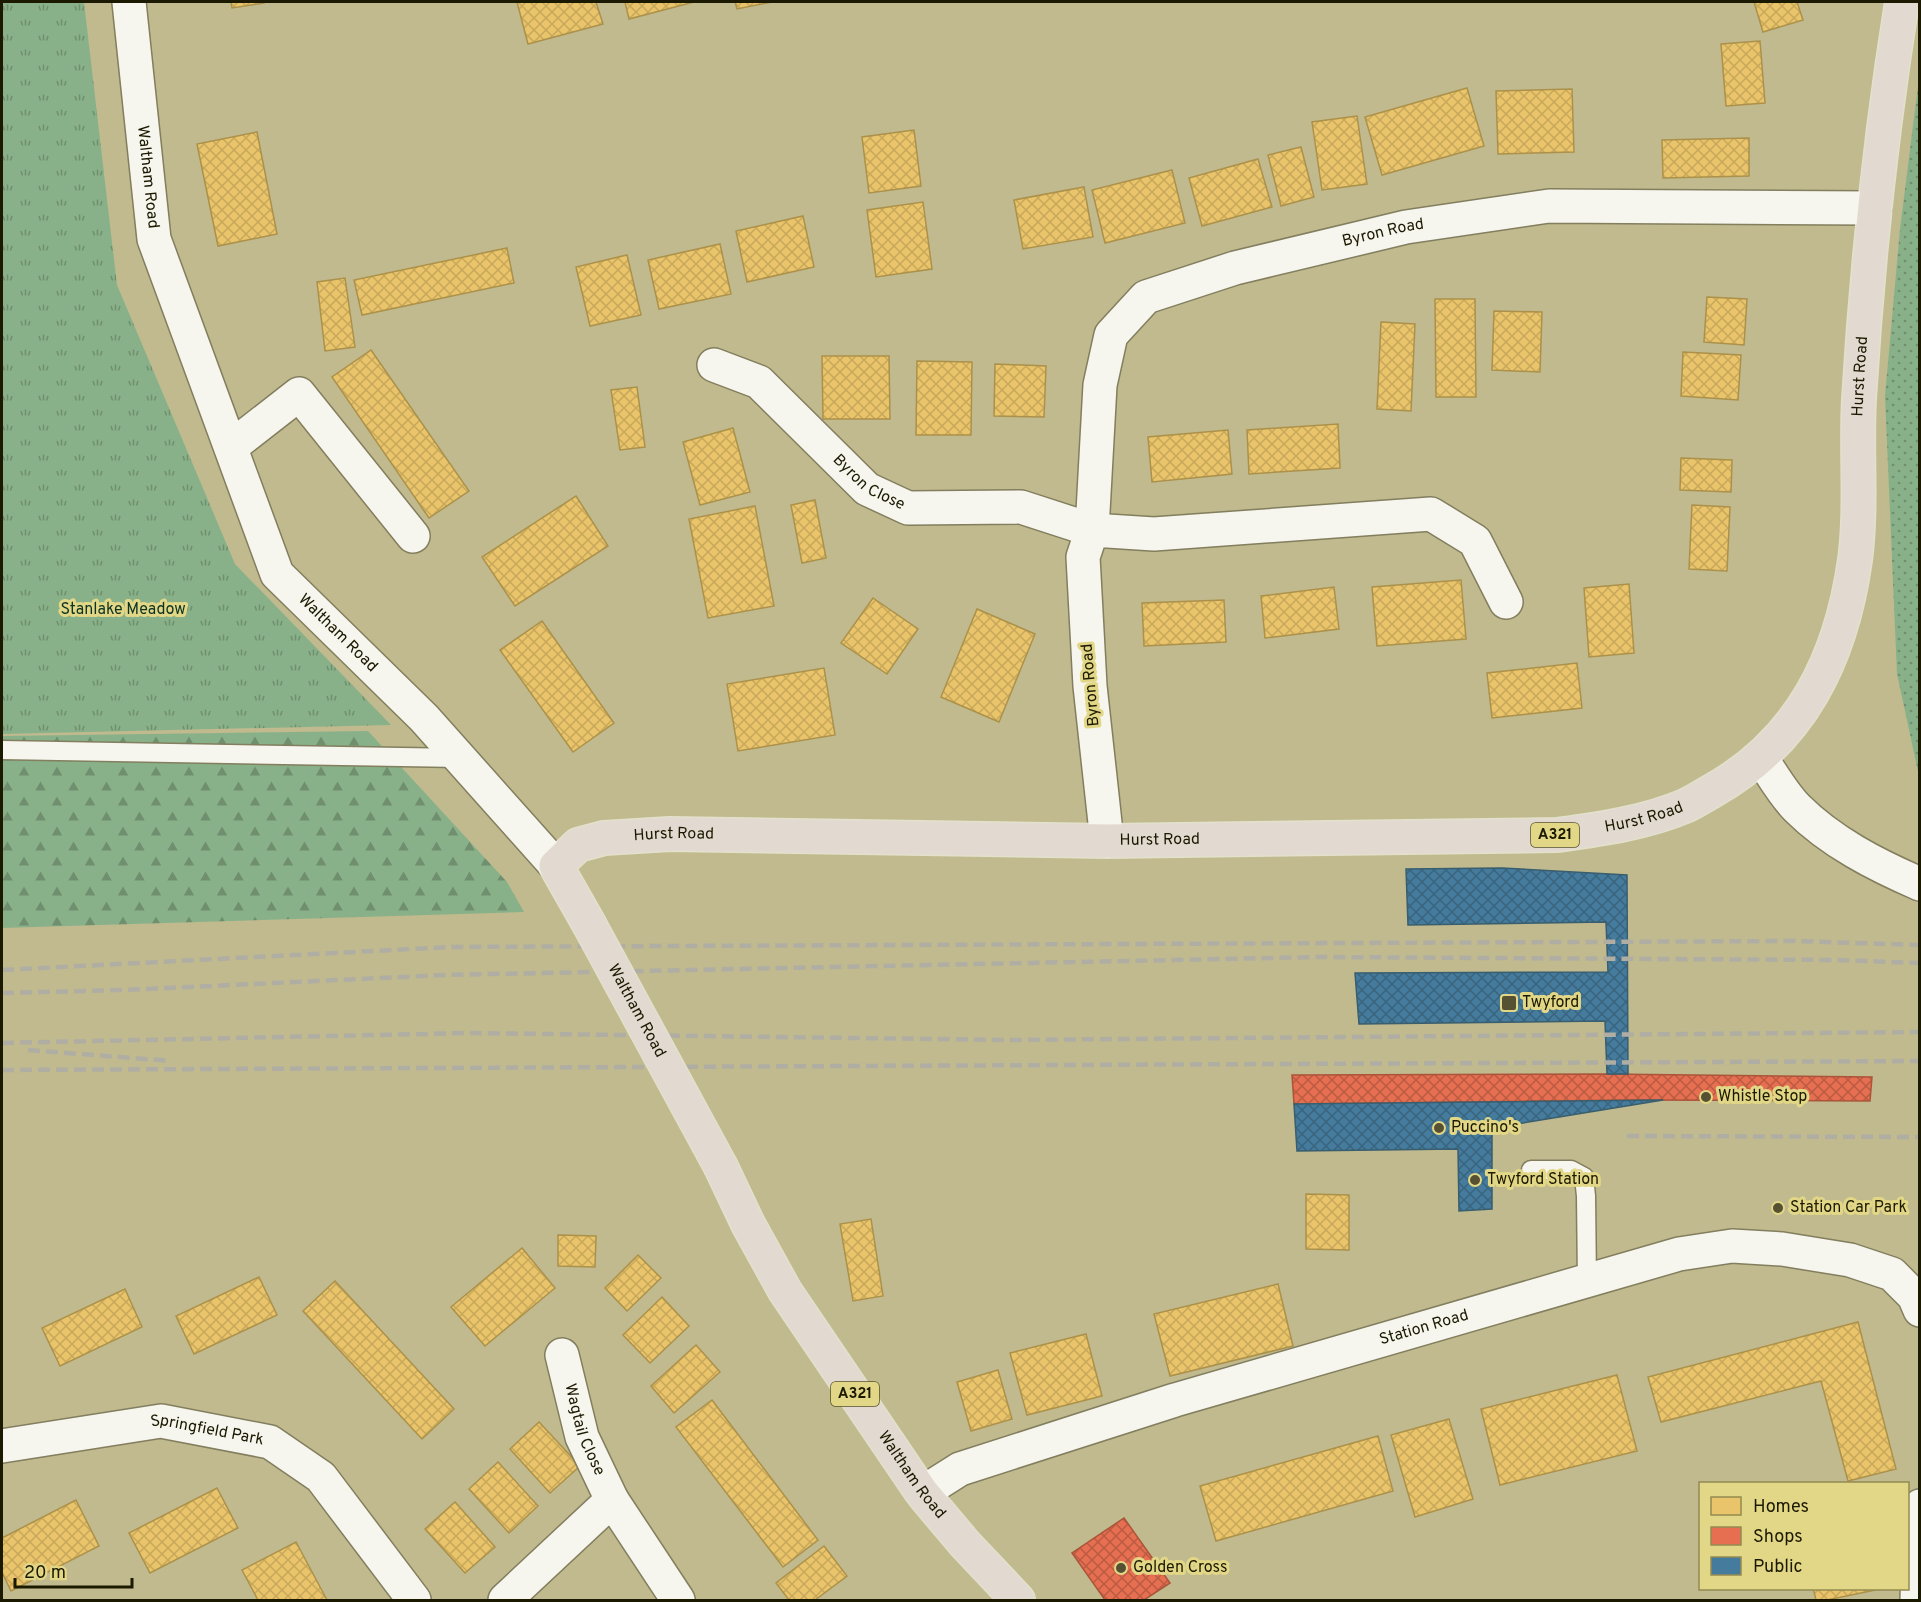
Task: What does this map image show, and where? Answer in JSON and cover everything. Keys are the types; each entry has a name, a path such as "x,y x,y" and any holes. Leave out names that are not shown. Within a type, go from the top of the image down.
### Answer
{"main road":[{"name":"Hurst Road","path":"556,866 578,845 604,838 670,834 1107,841 1557,835 1648,819 1686,806 1734,778 1761,758 1796,719 1827,666 1839,635 1847,601 1855,560 1857,532 1859,400 1875,208 1902,2"},
{"name":"Waltham Road","path":"556,866 721,1167 748,1224 785,1291 922,1492 965,1544 1018,1600"}],"street":[{"name":"Waltham Road","path":"129,2 154,239 277,574 424,718 556,866"},
{"name":"Byron Road","path":"1107,841 1090,686 1083,557 1092,530 1100,385 1111,335 1146,297 1235,268 1406,227 1549,206 1875,208"},
{"name":"Byron Close","path":"714,365 759,382 867,489 908,508 1020,507 1092,530"},
{"path":"231,447 299,394 413,536"},
{"path":"1092,530 1154,534 1431,514 1475,541 1506,602"},
{"path":"1761,758 1796,807 1836,839 1880,867 1920,884"},
{"name":"Station Road","path":"922,1492 960,1469 1076,1431 1175,1400 1679,1254 1732,1246 1782,1249 1850,1260 1892,1274 1914,1296 1920,1310"},
{"name":"Wagtail Close","path":"562,1355 582,1437 612,1500 678,1600"},
{"name":"Springfield Park","path":"2,1446 161,1421 270,1442 321,1477 414,1600"},
{"path":"505,1600 612,1500"},
{"path":"1917,1600 1920,1506"}],"lane":[{"path":"2,750 460,758"},
{"path":"1531,1170 1571,1170 1584,1178 1587,1282"}],"green space":[{"name":"Stanlake Meadow","path":"2,2 84,2 117,285 235,564 391,725 2,734"},
{"path":"1919,78 1920,776 1897,674 1885,396 1900,229"},
{"path":"368,731 507,882 524,912 2,928 2,736"}],"building: Homes":[{"path":"231,2 264,2 264,3 232,8"},
{"path":"517,2 596,2 603,24 528,44"},
{"path":"625,2 694,2 629,19"},
{"path":"735,2 772,2 737,9"},
{"path":"1754,2 1797,2 1803,20 1763,32"},
{"path":"1760,41 1765,103 1726,106 1721,44"},
{"path":"1467,88 1484,146 1382,175 1365,117"},
{"path":"1572,89 1574,152 1498,154 1496,91"},
{"path":"1357,116 1367,184 1322,190 1312,122"},
{"path":"914,130 921,186 869,193 862,137"},
{"path":"257,132 277,234 218,246 197,144"},
{"path":"1749,138 1749,176 1663,178 1662,140"},
{"path":"1301,147 1314,197 1281,206 1268,155"},
{"path":"1258,159 1272,207 1202,226 1189,178"},
{"path":"1172,170 1185,223 1105,243 1092,190"},
{"path":"1084,187 1093,237 1023,249 1014,200"},
{"path":"923,202 932,269 876,277 867,210"},
{"path":"803,216 814,267 747,282 736,231"},
{"path":"720,244 731,294 659,309 648,260"},
{"path":"507,248 514,283 362,315 354,280"},
{"path":"627,255 641,315 590,326 576,267"},
{"path":"345,278 355,347 325,351 317,282"},
{"path":"1707,297 1747,299 1744,345 1704,342"},
{"path":"1435,299 1475,299 1476,397 1436,397"},
{"path":"1494,311 1542,312 1540,372 1492,370"},
{"path":"1381,322 1415,324 1411,411 1377,409"},
{"path":"371,350 469,491 429,518 332,377"},
{"path":"1683,352 1741,355 1738,400 1681,396"},
{"path":"822,356 889,356 890,419 823,419"},
{"path":"917,361 972,362 971,435 916,435"},
{"path":"995,364 1046,366 1044,417 994,416"},
{"path":"637,387 645,447 620,450 611,390"},
{"path":"1338,424 1340,468 1249,474 1247,430"},
{"path":"733,428 750,492 700,505 683,442"},
{"path":"1228,430 1232,474 1152,482 1148,437"},
{"path":"1681,458 1732,460 1731,492 1680,490"},
{"path":"576,496 608,546 515,606 482,557"},
{"path":"815,500 826,558 802,563 791,505"},
{"path":"1692,505 1730,507 1727,571 1689,569"},
{"path":"755,506 774,606 708,618 689,519"},
{"path":"1461,580 1466,639 1377,646 1372,587"},
{"path":"1629,584 1634,653 1589,657 1584,588"},
{"path":"1334,587 1339,629 1265,638 1261,596"},
{"path":"873,598 918,629 887,674 841,643"},
{"path":"1224,600 1226,642 1144,646 1142,603"},
{"path":"977,609 1035,634 999,722 941,697"},
{"path":"542,621 614,723 573,752 500,650"},
{"path":"1577,663 1582,708 1492,718 1487,673"},
{"path":"824,668 835,735 738,751 727,684"},
{"path":"1306,1194 1349,1195 1349,1250 1306,1249"},
{"path":"871,1219 883,1296 853,1301 840,1224"},
{"path":"558,1235 596,1236 595,1267 558,1266"},
{"path":"522,1248 555,1288 485,1346 451,1307"},
{"path":"638,1255 661,1278 627,1311 605,1288"},
{"path":"259,1277 277,1315 194,1354 176,1316"},
{"path":"335,1281 454,1409 422,1439 303,1311"},
{"path":"1278,1284 1293,1346 1170,1376 1154,1314"},
{"path":"125,1289 142,1327 60,1366 42,1328"},
{"path":"662,1297 689,1326 650,1363 623,1335"},
{"path":"1858,1322 1896,1469 1848,1481 1821,1381 1661,1422 1648,1377"},
{"path":"1086,1334 1102,1396 1027,1415 1010,1353"},
{"path":"696,1345 720,1372 674,1413 651,1386"},
{"path":"998,1370 1012,1419 971,1431 957,1382"},
{"path":"1617,1375 1637,1451 1500,1485 1481,1409"},
{"path":"712,1400 818,1540 783,1567 676,1427"},
{"path":"1449,1419 1473,1499 1415,1517 1391,1435"},
{"path":"539,1422 580,1466 550,1493 510,1449"},
{"path":"1378,1436 1393,1491 1216,1541 1200,1486"},
{"path":"498,1462 538,1506 509,1533 469,1489"},
{"path":"217,1488 238,1528 150,1573 129,1533"},
{"path":"76,1500 99,1546 11,1591 2,1572 2,1538"},
{"path":"455,1502 495,1547 465,1573 425,1529"},
{"path":"296,1542 327,1600 258,1600 242,1570"},
{"path":"824,1546 847,1576 815,1600 789,1600 776,1583"},
{"path":"1814,1590 1875,1590 1827,1600 1816,1600"}],"building: Shops":[{"path":"1607,1074 1872,1077 1870,1101 1639,1100 1294,1104 1292,1075"},
{"name":"Golden Cross","path":"1124,1518 1170,1583 1144,1600 1105,1600 1072,1553"}],"building: Public":[{"path":"1502,868 1627,875 1628,1074 1607,1074 1605,1021 1359,1024 1355,973 1608,972 1606,922 1408,925 1406,869"},
{"name":"Twyford Station","path":"1663,1100 1492,1128 1492,1209 1459,1211 1458,1149 1297,1151 1294,1104"}],"railway":[{"path":"2,970 451,947 1794,941 1920,945"},
{"path":"2,993 125,990 445,975 1318,957 1837,960 1920,963"},
{"path":"2,1043 469,1033 1008,1040 1920,1032"},
{"path":"28,1050 172,1061"},
{"path":"2,1070 1920,1061"},
{"path":"1627,1136 1920,1137"}],"place":[{"name":"Twyford","path":"1509,1003"},
{"name":"Whistle Stop","path":"1706,1097"},
{"name":"Puccino's","path":"1439,1128"},
{"name":"Twyford Station","path":"1475,1180"},
{"name":"Station Car Park","path":"1778,1208"},
{"name":"Golden Cross","path":"1121,1568"}]}
